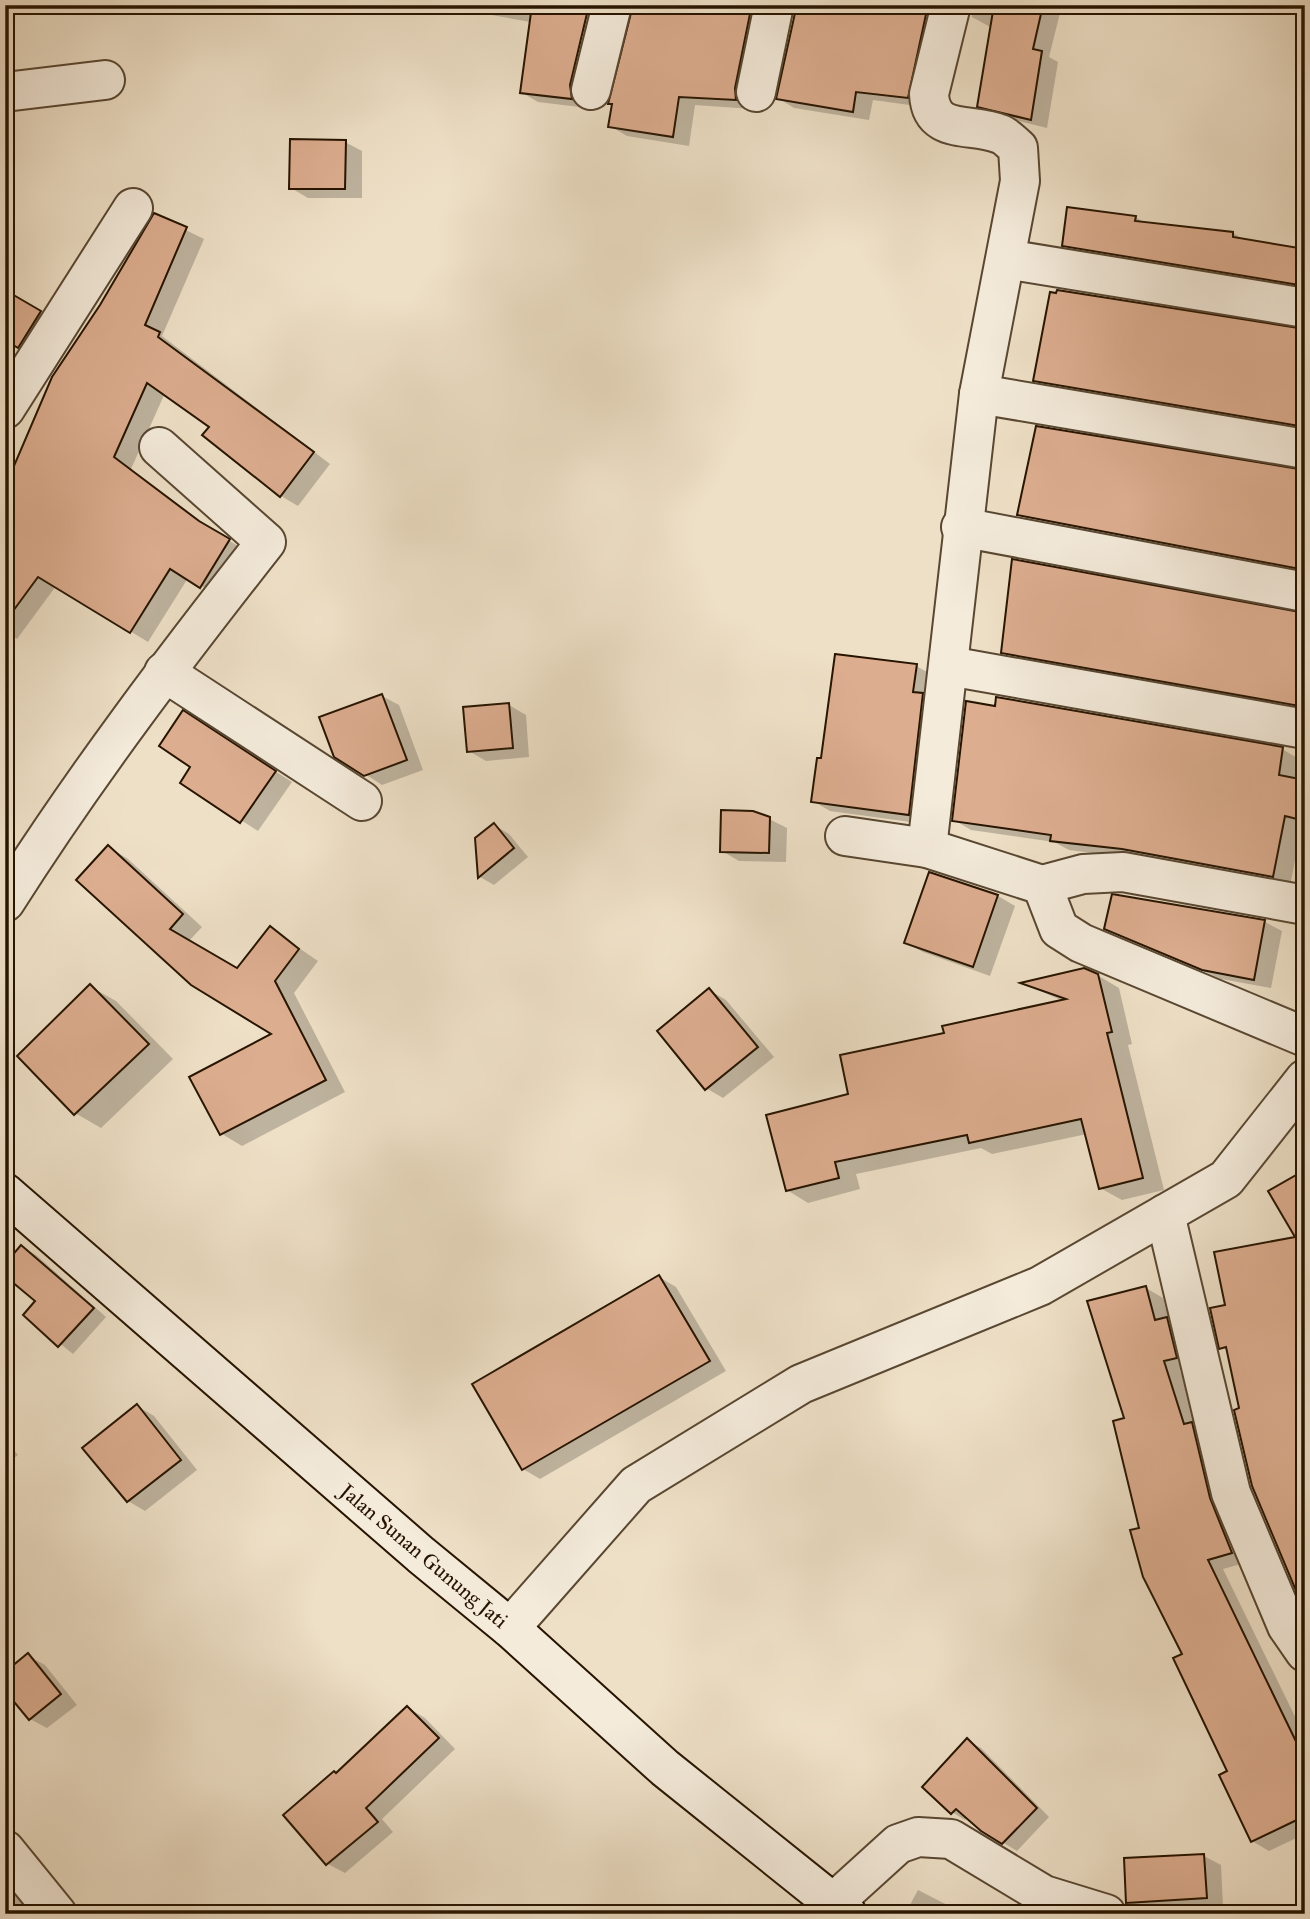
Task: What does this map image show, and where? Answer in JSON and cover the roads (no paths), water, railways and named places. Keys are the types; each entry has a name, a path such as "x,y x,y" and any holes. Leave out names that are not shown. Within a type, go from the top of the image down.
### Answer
{"street":[{"path":"591,90 612,5"},
{"path":"756,92 775,5"},
{"path":"927,848 949,666 961,527 979,394 1020,181 1018,148 1001,134 939,121 930,109 929,94 951,5"},
{"path":"5,92 105,80"},
{"path":"5,409 133,208"},
{"path":"1006,259 1305,308"},
{"path":"979,394 1305,449"},
{"path":"5,902 43,842 164,672 266,542 159,447"},
{"path":"961,527 1305,592"},
{"path":"949,666 1305,729"},
{"path":"164,672 362,801"},
{"path":"845,836 927,848 1042,886 1083,874 1123,872 1305,905"},
{"path":"1042,886 1059,929 1081,943 1305,1037"},
{"path":"510,1628 636,1485 802,1384 1040,1286 1226,1180 1305,1079"},
{"name":"Jalan Sunan Gunung Jati","path":"5,1193 430,1563 510,1628 666,1768 840,1909"},
{"path":"1165,1214 1231,1493 1287,1626 1305,1652"},
{"path":"840,1909 898,1844 918,1837 951,1839 1044,1895 1106,1914"},
{"path":"5,1850 57,1914"}]}
